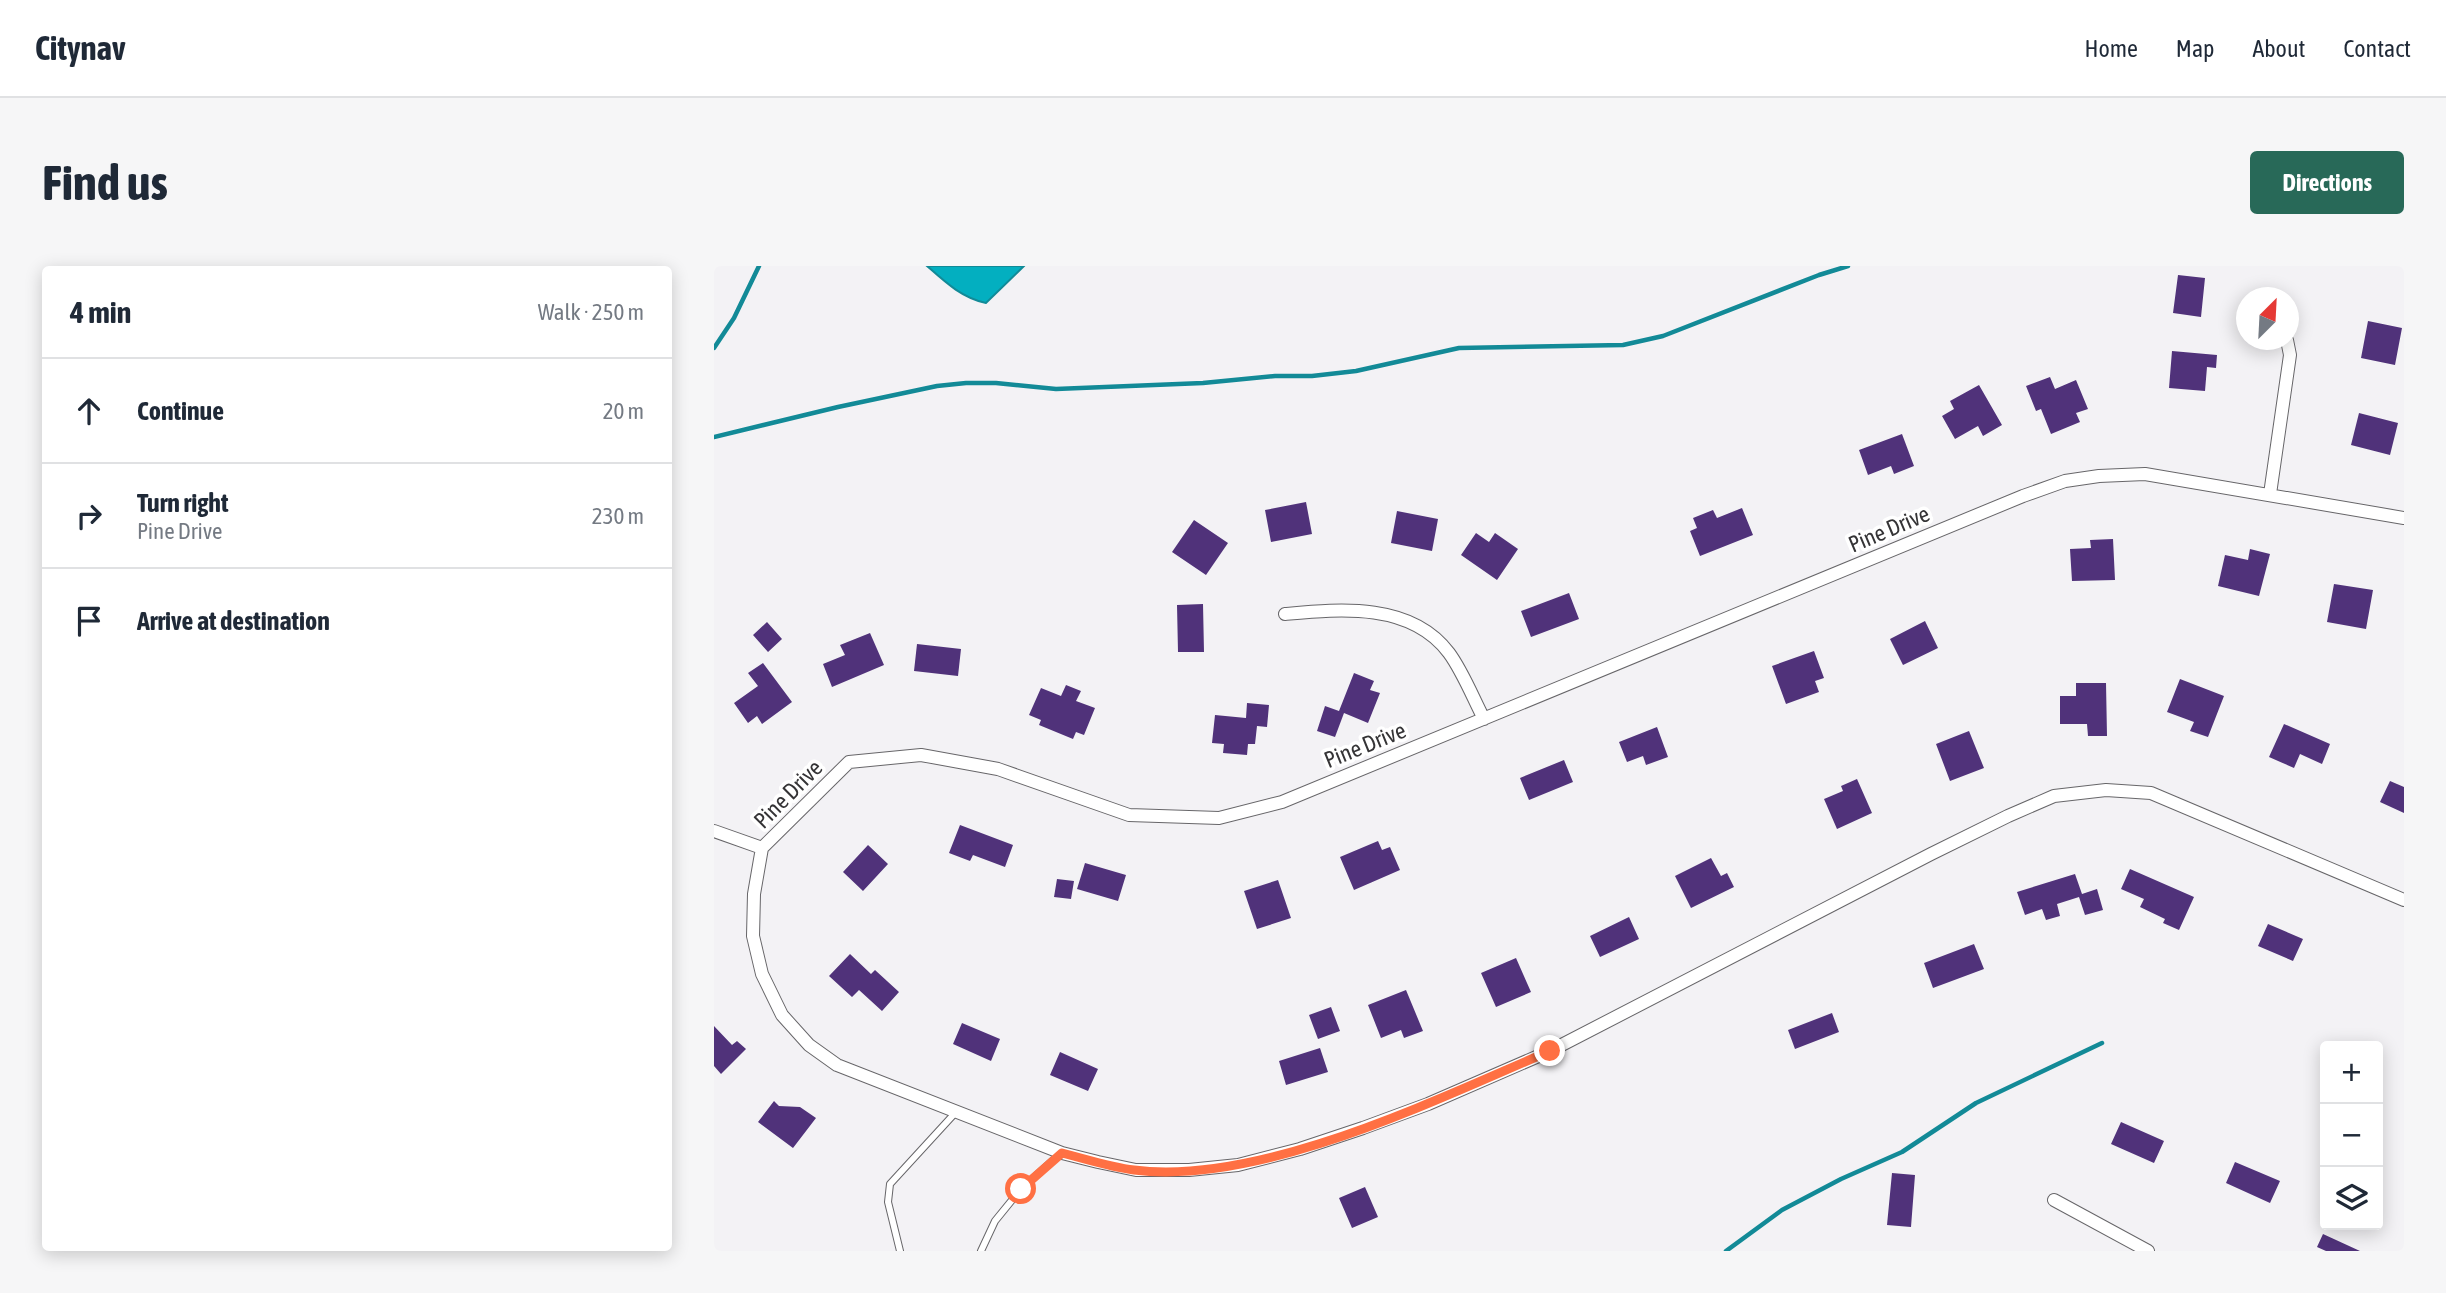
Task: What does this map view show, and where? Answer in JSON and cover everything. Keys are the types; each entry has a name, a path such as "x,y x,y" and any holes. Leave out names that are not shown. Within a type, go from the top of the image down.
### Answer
{"street":[{"path":"2270,494 2289,350"},
{"name":"Pine Drive","path":"2404,518 2145,474 2065,481 1282,802 1219,818 1129,815 998,769 921,755 849,762 762,848 754,894 753,936 762,974 782,1015 809,1045 837,1065 1062,1153 1136,1170 1189,1170 1238,1165 1300,1149 1428,1104 1550,1051 1931,854 2054,796 2106,790 2151,793 2404,900"},
{"path":"1284,614 1336,610 1373,613 1406,620 1430,633 1450,653 1484,719"},
{"path":"714,831 762,848"},
{"path":"2054,1200 2148,1251"}],"lane":[{"path":"900,1251 888,1202 890,1184 956,1111"},
{"path":"981,1251 995,1221 1021,1189 1062,1153"}],"water":[{"path":"927,266 1024,266 986,303 962,293"}],"building":[{"path":"2178,275 2205,278 2201,317 2173,313"},
{"path":"2368,321 2402,328 2395,365 2361,358"},
{"path":"2172,351 2217,355 2216,368 2207,367 2205,391 2169,388"},
{"path":"2050,377 2055,389 2076,380 2088,409 2076,413 2080,422 2051,434 2041,409 2036,411 2026,386"},
{"path":"1979,385 2002,425 1983,436 1978,426 1955,439 1942,416 1954,409 1950,401"},
{"path":"2359,413 2398,423 2390,455 2351,445"},
{"path":"1902,434 1914,466 1894,474 1891,466 1868,475 1859,450"},
{"path":"1306,502 1312,534 1271,542 1265,510"},
{"path":"1742,508 1753,535 1700,556 1690,531 1697,528 1693,518 1713,510 1717,518"},
{"path":"1397,511 1438,519 1432,551 1391,543"},
{"path":"1194,520 1228,543 1206,575 1172,552"},
{"path":"1476,533 1489,542 1495,533 1518,549 1497,580 1461,555"},
{"path":"2113,539 2115,580 2072,581 2070,549 2091,548 2090,540"},
{"path":"2250,549 2270,554 2259,596 2218,586 2225,555 2248,560"},
{"path":"2334,584 2373,590 2366,629 2327,622"},
{"path":"1569,593 1579,619 1531,637 1521,611"},
{"path":"1203,604 1204,652 1178,652 1177,605"},
{"path":"1925,621 1938,648 1903,665 1890,639"},
{"path":"767,622 782,639 768,652 753,635"},
{"path":"870,633 884,665 832,687 823,664 845,655 840,645"},
{"path":"917,644 961,649 958,676 914,671"},
{"path":"1814,651 1824,678 1815,681 1819,692 1786,704 1772,666"},
{"path":"763,663 792,702 762,724 757,716 748,723 734,703 758,686 748,673"},
{"path":"1354,673 1374,681 1370,690 1380,693 1368,723 1344,713 1335,737 1317,731 1325,706 1339,711"},
{"path":"2180,679 2224,696 2208,737 2190,731 2194,722 2167,712"},
{"path":"2076,683 2106,683 2107,736 2088,736 2087,724 2060,724 2060,696 2076,696"},
{"path":"1066,685 1081,691 1076,701 1095,708 1084,735 1076,732 1073,739 1039,725 1041,720 1029,715 1041,688 1061,696"},
{"path":"1247,703 1269,705 1267,727 1257,726 1255,744 1248,744 1247,755 1223,753 1224,744 1212,743 1215,715 1246,718"},
{"path":"2284,724 2330,744 2322,764 2300,754 2294,768 2269,757"},
{"path":"1657,727 1668,757 1646,765 1643,756 1627,762 1619,742"},
{"path":"1969,731 1984,768 1950,781 1936,744"},
{"path":"1564,760 1573,782 1529,800 1520,778"},
{"path":"1857,779 1872,813 1837,829 1824,799 1843,791 1841,786"},
{"path":"2390,781 2404,787 2404,813 2380,802"},
{"path":"960,825 1013,845 1005,867 973,855 970,861 949,853"},
{"path":"1378,841 1382,850 1390,847 1400,870 1354,890 1340,857"},
{"path":"868,845 888,864 863,891 843,872"},
{"path":"1711,858 1721,876 1727,873 1734,887 1691,908 1675,876"},
{"path":"1085,863 1126,875 1118,901 1077,889"},
{"path":"2130,869 2194,897 2179,930 2163,923 2165,919 2140,907 2144,899 2121,889"},
{"path":"2075,874 2082,894 2097,889 2103,910 2085,915 2079,897 2057,904 2060,916 2046,920 2042,909 2025,915 2017,892"},
{"path":"1057,879 1074,881 1071,899 1054,897"},
{"path":"1278,880 1291,918 1257,929 1244,891"},
{"path":"1629,917 1639,939 1600,957 1590,936"},
{"path":"2268,924 2303,939 2293,961 2258,946"},
{"path":"1974,944 1984,969 1933,988 1924,963"},
{"path":"850,954 871,974 875,970 899,992 882,1011 859,990 852,997 829,976"},
{"path":"1516,958 1531,992 1496,1007 1481,973"},
{"path":"1406,990 1423,1031 1404,1038 1401,1030 1381,1038 1368,1005"},
{"path":"1331,1007 1340,1031 1318,1039 1309,1015"},
{"path":"1832,1013 1839,1032 1795,1049 1788,1030"},
{"path":"962,1023 1000,1039 991,1061 953,1044"},
{"path":"714,1026 732,1045 737,1041 746,1049 721,1074 714,1066"},
{"path":"1320,1048 1328,1072 1286,1085 1279,1061"},
{"path":"1060,1052 1098,1069 1088,1091 1050,1075"},
{"path":"774,1101 779,1106 800,1107 816,1118 793,1148 758,1122"},
{"path":"2121,1122 2164,1141 2154,1163 2111,1144"},
{"path":"2235,1162 2280,1181 2270,1203 2226,1183"},
{"path":"1892,1173 1915,1175 1911,1227 1887,1225"},
{"path":"1365,1187 1378,1217 1352,1228 1339,1198"},
{"path":"2323,1234 2360,1251 2326,1251 2317,1247"}],"waterway":[{"path":"714,348 734,318 759,266"},
{"path":"714,437 838,407 937,386 966,383 1056,389 1203,383 1356,371 1459,348 1623,345 1663,336 1848,266"},
{"path":"1726,1251 1782,1210 1841,1179 1902,1152 1976,1103 2102,1043"}],"route":[{"path":"1021,1189 1062,1153 1136,1170 1189,1170 1238,1165 1300,1149 1428,1104 1550,1051"}]}
